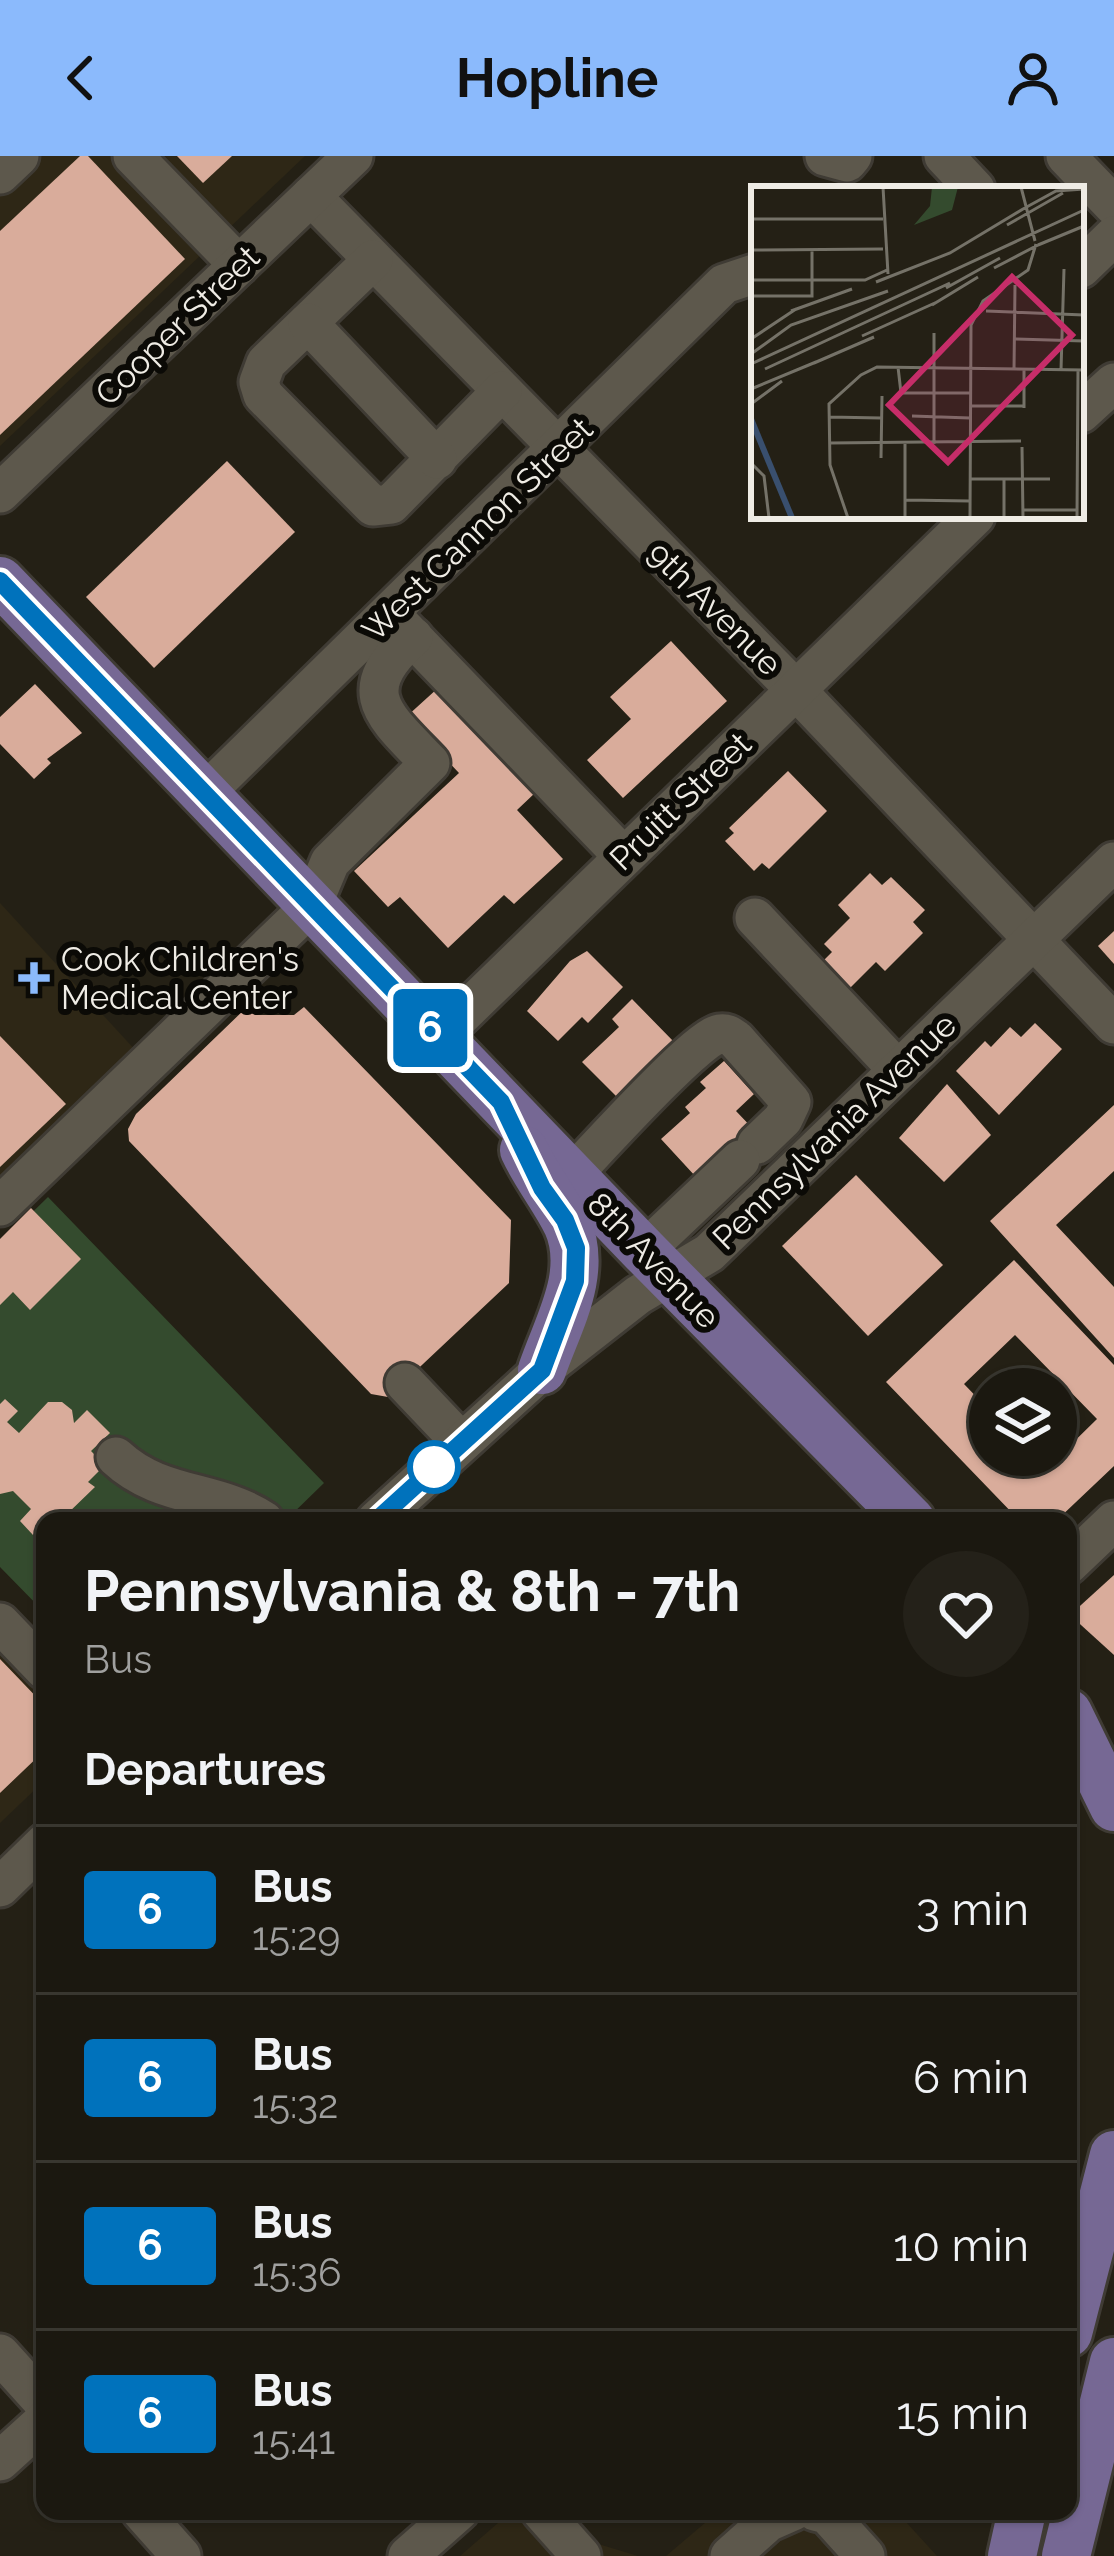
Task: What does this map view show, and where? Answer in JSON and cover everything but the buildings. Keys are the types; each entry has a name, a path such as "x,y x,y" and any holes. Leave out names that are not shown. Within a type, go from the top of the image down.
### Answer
{"main road":[{"name":"8th Avenue","path":"0,581 902,1512"},
{"path":"501,1102 576,1248 575,1281 542,1370"},
{"path":"1077,1731 1114,1807"},
{"path":"1077,2298 1114,2156"},
{"path":"1077,2512 1114,2362"},
{"path":"1012,2556 1020,2520"},
{"path":"1066,2556 1075,2520"}],"street":[{"path":"0,174 19,156"},
{"path":"133,156 239,265"},
{"name":"Cooper Street","path":"0,493 353,156"},
{"path":"825,156 847,162 852,156"},
{"path":"944,156 972,186"},
{"path":"1066,156 1114,206"},
{"name":"9th Avenue","path":"311,196 1114,1024"},
{"path":"1084,265 1114,236"},
{"path":"373,260 266,363 259,382 263,395 373,506 391,504 502,391"},
{"name":"West Cannon Street","path":"205,794 402,626 559,449 724,284 751,275"},
{"path":"308,323 436,458"},
{"path":"1084,410 1114,383"},
{"name":"Pruitt Street","path":"439,1037 972,519"},
{"path":"0,1206 312,905 330,862 430,764 380,710 377,681 402,626 623,856"},
{"name":"Pennsylvania Avenue","path":"386,1512 542,1370 638,1295 657,1263 709,1253 1114,862"},
{"path":"755,918 898,1070"},
{"path":"572,1175 692,1054 718,1034 736,1040 790,1102 783,1118 748,1152 657,1263"},
{"path":"405,1383 461,1442"},
{"path":"116,1457 155,1485 248,1512"},
{"path":"1077,1556 1114,1521"},
{"path":"0,1623 36,1661"},
{"path":"5,1871 36,1849"},
{"path":"0,2354 36,2394"},
{"path":"0,2461 36,2428"},
{"path":"148,2520 181,2556"},
{"path":"408,2556 449,2520"},
{"path":"549,2520 581,2556"},
{"path":"730,2556 773,2520"},
{"path":"832,2520 865,2556"}],"shaded area":[{"path":"0,156 305,156 0,446"},
{"name":"Cook Children's Medical Center","path":"0,903 137,1052 0,1187"},
{"path":"0,1649 36,1688 36,1789 0,1823"},
{"path":"501,2520 519,2520 638,2556 460,2556"},
{"path":"708,2520 904,2520 937,2556 666,2556"}],"green space":[{"path":"48,1197 324,1483 294,1512 36,1512 36,1604 0,1567 0,1244"}],"bus line":[{"name":"6","path":"0,581 501,1102 542,1188 565,1220 576,1248 575,1281 542,1370 385,1512"}],"place":[{"name":"Cook Children's Medical Center","path":"34,978"}]}
